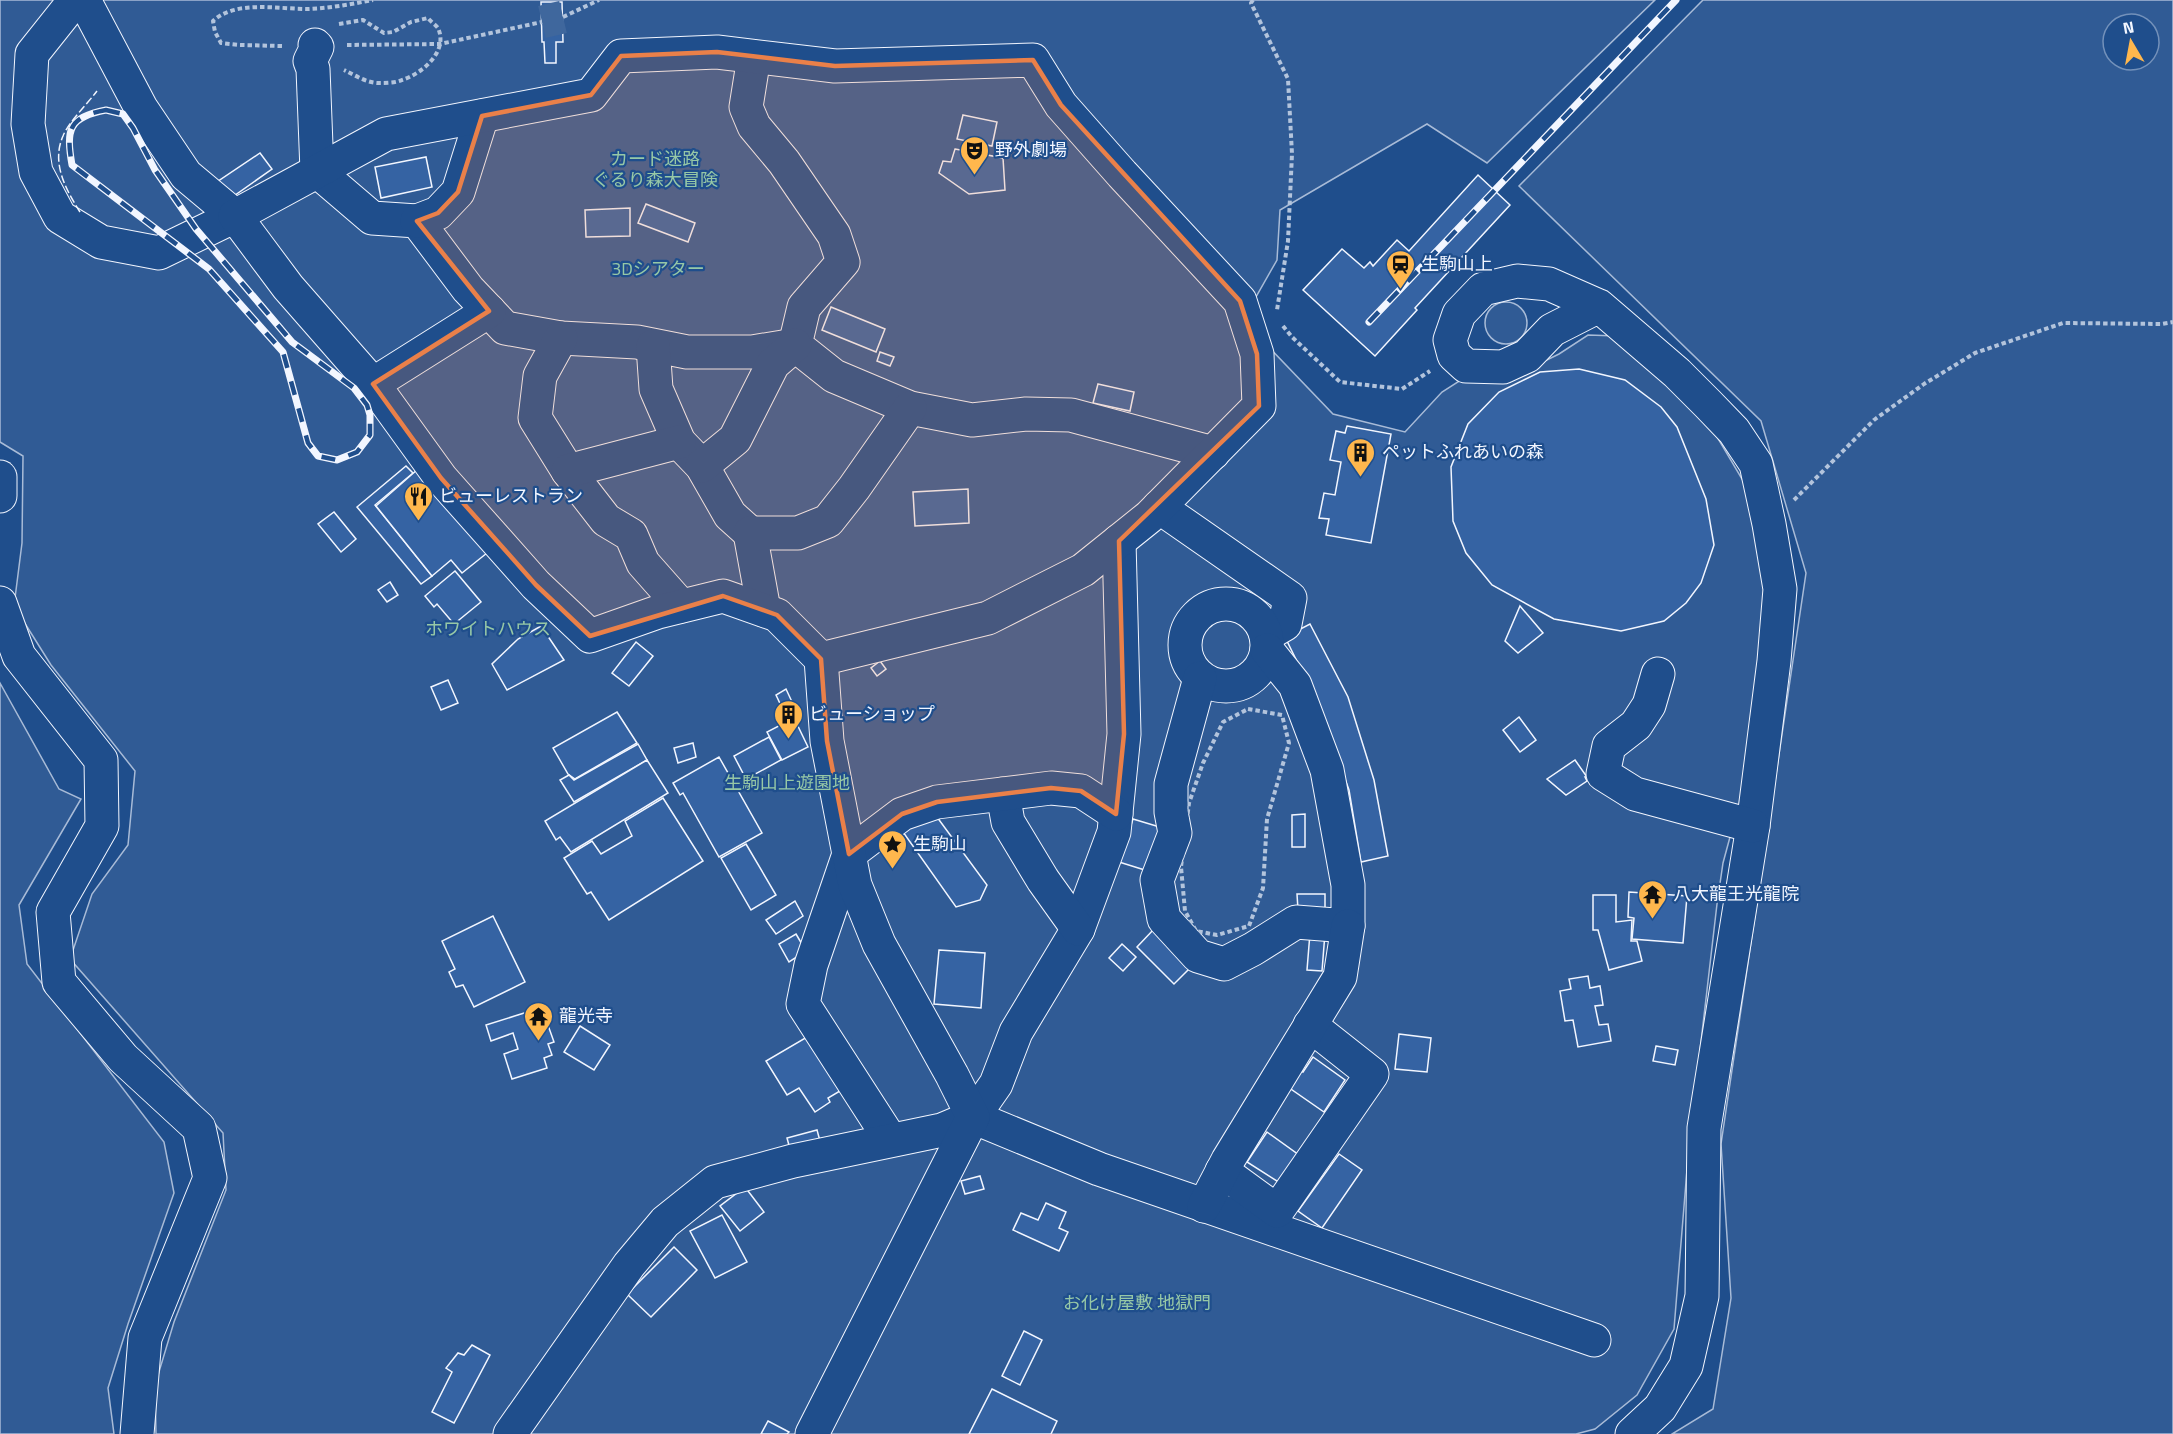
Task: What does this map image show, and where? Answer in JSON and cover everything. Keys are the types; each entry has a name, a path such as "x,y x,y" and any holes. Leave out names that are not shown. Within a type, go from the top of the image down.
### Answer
{"street":[{"path":"75,0 32,54 28,124 36,172 60,217 101,242 159,253 235,216 386,134 591,95 621,56 717,52 835,66 1033,60 1060,105 1240,301 1257,354 1259,406 1159,507 1083,570 988,618 821,659"},
{"path":"84,0 141,108 186,175 235,216 288,287 373,384 441,478 536,585 590,636 681,606 723,596 777,615 821,659 827,741 855,885 879,944 973,1117 1099,1169 1594,1340"},
{"path":"314,57 317,171 372,218 417,221 438,213 458,192 482,116"},
{"path":"702,466 735,440 773,364 795,345 804,306 843,262 834,236 784,162 754,126 746,107 754,57"},
{"path":"417,221 468,289 505,328 561,338 637,342 687,352 752,352 795,345 834,376 910,408 972,420 1026,414 1071,415 1213,453"},
{"path":"1599,306 1551,330 1527,356 1503,367 1466,366 1454,355 1450,340 1459,314 1483,289 1517,281 1550,284 1599,306 1677,373 1734,431 1756,464 1780,589 1774,661 1754,826 1704,1128 1702,1296 1686,1366 1660,1407 1632,1434"},
{"path":"373,384 489,311"},
{"path":"561,338 540,376 535,418 568,471 606,520 631,535 643,563 681,606"},
{"path":"654,346 656,389 679,442 702,466 730,515 750,533 764,610"},
{"path":"750,533 798,532 828,521 910,408"},
{"path":"568,471 679,442"},
{"path":"0,477 0,496"},
{"path":"1159,507 1290,598 1285,624 1266,643 1264,662 1257,673 1247,680 1235,685 1211,684 1200,678 1191,667 1185,654 1185,640 1189,627 1203,611 1223,604 1237,606 1250,612 1260,622 1266,643 1295,685 1327,770 1348,885 1348,926 1340,977 1222,1171 1204,1206"},
{"path":"812,1434 862,1340 973,1117 996,1084 1016,1032 1078,928 1114,832 1124,735 1119,541"},
{"path":"0,603 19,656 101,760 102,826 53,912 59,982 123,1058 199,1128 210,1178 144,1338 137,1434"},
{"path":"1658,674 1649,705 1636,725 1609,746 1602,774 1635,794 1754,826"},
{"path":"1200,678 1171,784 1174,833 1157,880 1164,919 1198,956 1224,964 1296,922 1348,926"},
{"path":"890,1139 803,1004 811,965 849,854 902,814 937,802 1051,788 1081,791 1116,814"},
{"path":"1003,794 1008,822 1043,880 1078,928"},
{"path":"1222,1171 1277,1211 1372,1074 1310,1025"},
{"path":"510,1434 629,1265 665,1222 715,1182 890,1139 942,1130 973,1117"}],"path":[{"path":"314,57 318,35 334,25 363,20 384,33 393,32 411,22 428,18 438,28 440,44 433,59 421,71 401,81 376,83 360,79 314,57 221,43 215,32 213,21 221,11 240,4 307,9 344,6 373,0"},
{"path":"563,17 599,0"},
{"path":"1253,0 1251,3 1288,79 1292,154 1288,241 1276,317"},
{"path":"314,57 440,44 542,22"},
{"path":"1769,524 1874,420 1924,384 1975,353 2063,323 2162,324 2173,322"},
{"path":"1281,324 1340,382 1402,389 1454,355"},
{"path":"1248,709 1282,715 1289,743 1267,819 1263,888 1249,926 1217,935 1196,931 1185,911 1181,867 1189,803 1203,763 1223,722 1248,709"}],"highlighted area":[{"path":"717,52 835,66 1033,60 1061,105 1240,301 1257,354 1259,406 1119,541 1124,734 1116,814 1081,791 1051,788 937,802 902,814 849,854 827,741 821,659 777,615 723,596 590,636 536,585 441,478 373,384 489,311 417,221 438,213 458,192 482,116 591,95 621,56"}],"shaded area":[{"name":"生駒山上遊園地","path":"0,0 1655,0 1487,163 1427,124 1280,210 1277,260 1256,297 1262,340 1333,414 1405,432 1442,392 1467,376 1500,383 1559,354 1588,335 1618,336 1716,435 1745,484 1768,602 1747,788 1723,863 1717,904 1689,1145 1674,1329 1637,1395 1595,1429 1576,1434 156,1434 155,1385 174,1322 226,1190 223,1133 70,959 92,894 128,845 135,771 51,665 14,606 22,543 23,456 0,442"},
{"path":"1703,0 2173,0 2173,1434 1672,1434 1713,1409 1731,1298 1721,1144 1806,573 1761,421 1519,186"},
{"path":"1506,302 1514,303 1521,308 1526,315 1526,331 1521,338 1514,343 1506,344 1498,343 1491,338 1486,331 1485,323 1486,315 1491,308 1498,303"},
{"path":"0,683 59,789 81,799 19,905 27,964 164,1142 174,1193 108,1388 114,1434 0,1434"}],"building":[{"path":"541,2 562,2 563,42 556,42 556,63 545,63"},
{"path":"963,115 997,122 992,146 957,139"},
{"path":"955,149 1003,158 1005,190 969,194 939,173 943,161 951,162"},
{"path":"260,153 272,169 214,210 202,192"},
{"path":"426,157 432,187 381,198 375,167"},
{"path":"1478,175 1510,205 1415,308 1417,310 1375,356 1303,290 1342,249 1364,268 1370,262 1373,266 1397,240 1409,251"},
{"path":"646,204 695,223 688,242 638,223"},
{"path":"630,208 630,236 586,237 585,210"},
{"path":"831,307 885,329 876,352 822,330"},
{"path":"880,352 894,357 890,366 877,361"},
{"path":"1579,369 1625,380 1661,407 1677,427 1706,499 1714,545 1701,583 1686,603 1664,621 1621,631 1554,619 1492,585 1466,553 1453,521 1451,467 1468,424 1499,392 1540,372"},
{"path":"1098,384 1134,392 1130,411 1093,403"},
{"name":"ペットふれあいの森","path":"1347,426 1391,434 1371,543 1326,535 1329,519 1319,518 1324,493 1335,495 1341,462 1330,460 1336,431 1345,433"},
{"path":"406,466 413,473 375,505 432,576 421,584 357,507"},
{"path":"418,469 487,553 462,573 451,560 432,576 376,506"},
{"path":"968,489 969,523 915,526 913,492"},
{"path":"334,512 356,539 341,552 318,524"},
{"path":"455,571 481,602 454,624 437,604 434,607 425,596"},
{"path":"390,582 398,595 387,602 378,590"},
{"path":"1520,606 1543,633 1518,653 1505,641"},
{"path":"1310,624 1348,697 1374,780 1388,856 1361,862 1349,790 1317,702 1285,637"},
{"path":"541,626 564,660 507,690 492,664 518,639"},
{"path":"636,642 653,656 629,686 612,673"},
{"path":"880,661 886,669 877,676 871,668"},
{"path":"448,680 458,703 441,710 431,687"},
{"path":"786,689 793,704 788,706 791,711 785,714 776,695"},
{"path":"617,712 637,743 575,779 568,774 553,748"},
{"path":"1519,717 1536,740 1520,752 1503,730"},
{"name":"ビューショップ","path":"794,718 808,747 782,760 767,732"},
{"path":"769,737 781,760 746,779 734,756"},
{"path":"693,743 696,757 678,763 674,748"},
{"path":"638,744 647,760 574,802 560,780 569,775 574,780"},
{"path":"719,757 762,833 719,857 683,793 680,795 673,783"},
{"path":"647,760 668,793 571,852 560,837 556,840 545,821"},
{"path":"1575,760 1587,777 1585,777 1587,781 1566,795 1547,779"},
{"path":"663,798 703,861 609,920 591,892 587,894 564,858 592,841 601,854 632,836 625,821"},
{"path":"934,813 987,885 980,900 956,907 903,832"},
{"path":"1305,814 1305,847 1292,847 1292,815"},
{"path":"1133,819 1163,828 1148,871 1119,862"},
{"path":"746,844 776,895 751,910 721,858"},
{"path":"1629,892 1687,896 1683,943 1632,939 1634,918 1628,917"},
{"path":"1297,894 1325,894 1325,910 1298,910"},
{"path":"1593,895 1616,895 1616,922 1632,920 1631,941 1637,941 1642,961 1609,970 1598,930 1593,930"},
{"path":"795,901 803,916 776,934 766,920"},
{"path":"493,916 525,982 474,1007 463,985 456,987 449,972 455,969 442,941"},
{"path":"1154,929 1192,966 1174,984 1137,947"},
{"path":"1310,933 1325,933 1322,971 1307,970"},
{"path":"796,934 806,951 789,962 779,944"},
{"path":"1122,944 1136,957 1123,971 1109,958"},
{"path":"939,950 985,953 981,1008 934,1004"},
{"path":"1588,976 1590,988 1600,986 1603,1005 1595,1006 1599,1025 1608,1024 1611,1041 1578,1047 1573,1020 1565,1021 1560,991 1571,989 1569,979"},
{"path":"537,1009 539,1016 544,1014 554,1042 548,1044 552,1055 544,1058 547,1068 512,1079 504,1054 518,1049 513,1033 491,1041 486,1025"},
{"path":"580,1026 610,1045 594,1070 564,1052"},
{"path":"1399,1034 1431,1038 1427,1072 1395,1069"},
{"path":"807,1037 840,1091 828,1098 830,1102 815,1112 799,1088 787,1095 766,1061"},
{"path":"1656,1046 1678,1050 1675,1065 1653,1061"},
{"path":"1313,1057 1345,1080 1324,1112 1288,1087 1298,1070 1303,1072"},
{"path":"817,1130 820,1141 790,1149 787,1138"},
{"path":"1267,1132 1299,1155 1280,1183 1247,1162"},
{"path":"1339,1154 1362,1170 1322,1228 1298,1211"},
{"path":"980,1176 984,1189 965,1194 961,1181"},
{"path":"745,1187 764,1212 740,1231 720,1206"},
{"path":"1046,1203 1066,1212 1059,1228 1068,1232 1059,1251 1013,1230 1021,1213 1038,1220"},
{"path":"722,1215 747,1262 715,1278 690,1231"},
{"path":"674,1247 697,1270 651,1317 627,1294"},
{"path":"1024,1331 1042,1340 1020,1385 1002,1376"},
{"path":"472,1345 490,1355 454,1423 432,1412 452,1372 446,1368 458,1353 464,1355"},
{"path":"992,1389 1057,1421 1051,1434 969,1434"},
{"path":"768,1421 789,1432 787,1434 761,1434"}],"tunnel":[{"path":"542,22 563,17"}],"railway":[{"path":"1369,322 1676,0"},
{"path":"106,110 123,114 155,170 196,229 292,342 354,388 367,405 370,415 370,435 357,452 337,460 318,456 308,443 283,352 209,269 72,165 69,143 72,127 84,117 106,110"}],"fence":[{"path":"80,212 62,176 59,166 60,146 69,125 97,91"}],"place":[{"name":"野外劇場","path":"974,176"},
{"name":"生駒山上","path":"1400,290"},
{"name":"ペットふれあいの森","path":"1361,478"},
{"name":"ビューレストラン","path":"418,522"},
{"name":"ビューショップ","path":"788,740"},
{"name":"生駒山","path":"892,870"},
{"name":"八大龍王光龍院","path":"1652,920"},
{"name":"龍光寺","path":"538,1042"}],"park label":[{"name":"カード迷路 ぐるり森大冒険","path":"655,169"},
{"name":"3Dシアター","path":"658,269"},
{"name":"ホワイトハウス","path":"488,629"},
{"name":"お化け屋敷 地獄門","path":"1137,1303"}]}
